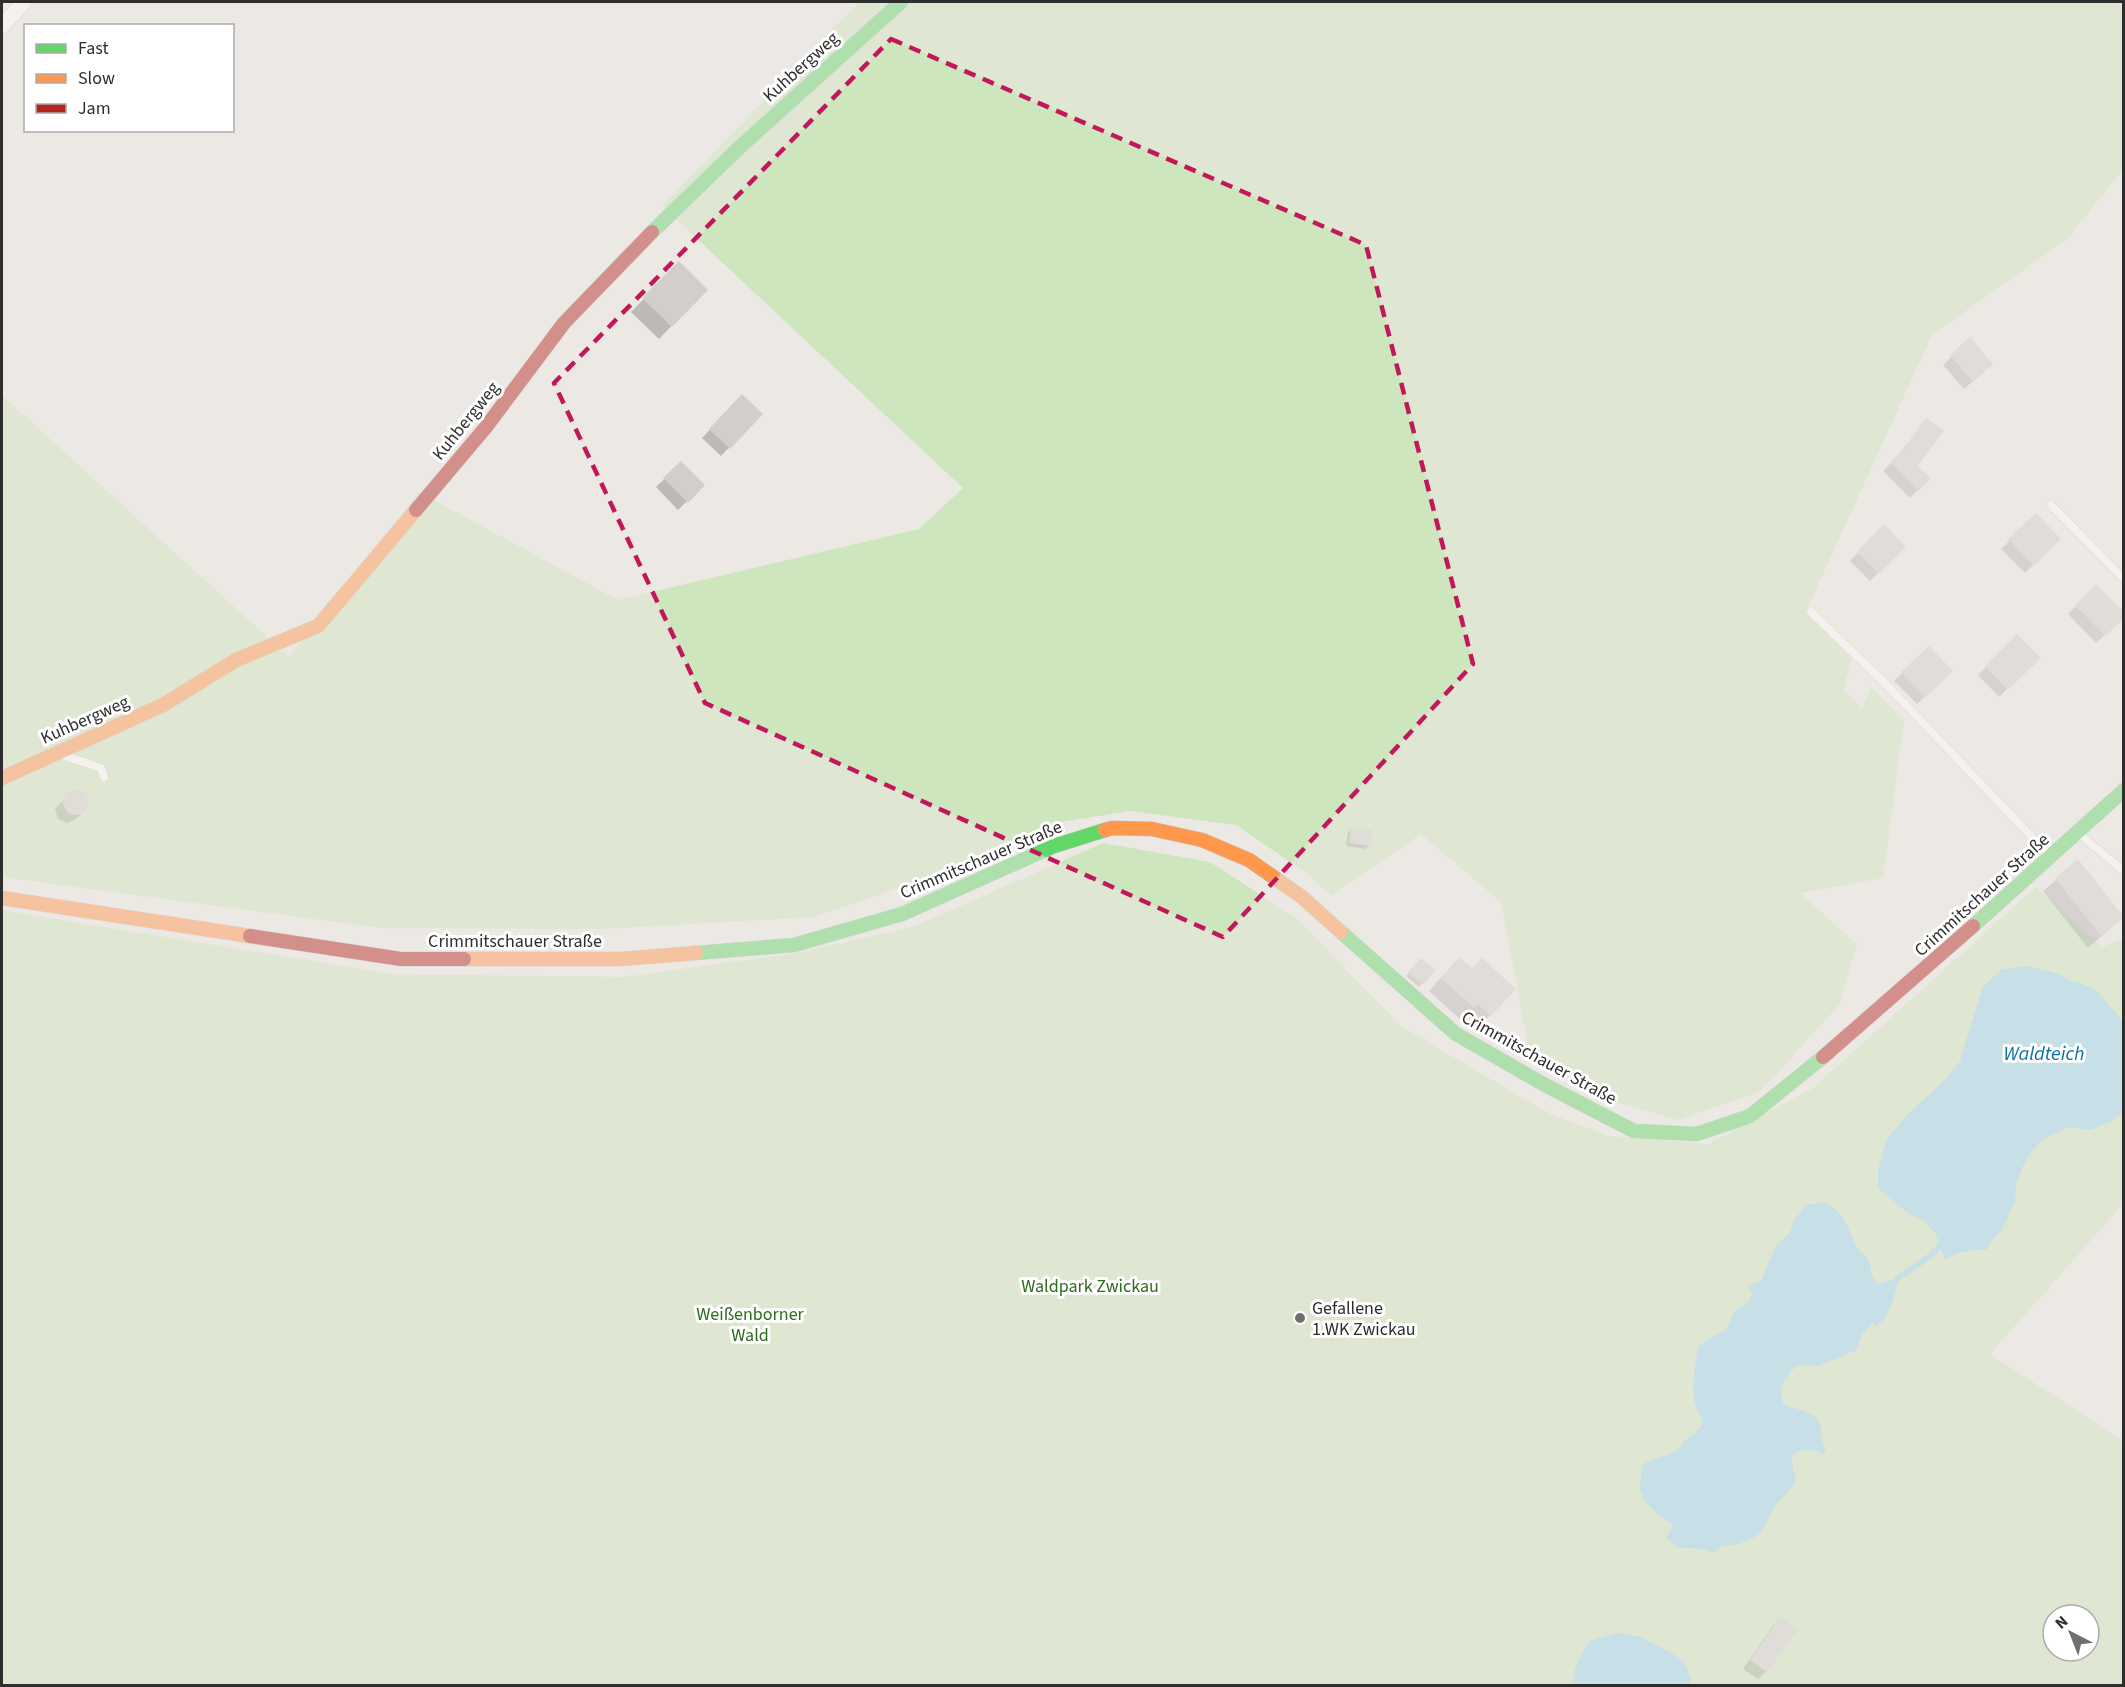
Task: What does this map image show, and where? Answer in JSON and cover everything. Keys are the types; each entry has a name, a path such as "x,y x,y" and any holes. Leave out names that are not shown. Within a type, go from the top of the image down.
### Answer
{"main road":[{"name":"Kuhbergweg","path":"2,778 164,705 236,660 318,626 486,427 564,323 656,228 741,146 901,2"},
{"name":"Crimmitschauer Straße","path":"2,898 401,959 620,958 794,945 902,914 1054,846 1112,828 1152,830 1202,840 1249,860 1302,897 1456,1034 1545,1085 1634,1131 1697,1134 1750,1116 1803,1074 1930,965 2124,790"}],"street":[{"path":"2,26 24,2"}],"lane":[{"path":"2051,505 2124,579"},
{"path":"1811,612 1886,684 2051,857"},
{"path":"55,753 101,768 104,777"},
{"path":"2078,833 2124,871"}],"highlighted area":[{"path":"891,39 1366,245 1473,664 1223,937 705,703 554,383"}],"green space":[{"path":"859,2 2123,2 2123,170 2067,239 1932,335 1806,611 1852,659 1843,690 1862,709 1871,687 1904,721 1883,878 1800,893 1857,944 1840,1004 1761,1091 1678,1120 1593,1095 1530,1056 1501,902 1421,834 1331,896 1306,873 1236,825 1130,811 1061,822 930,877 814,917 603,929 381,928 2,877 2,395 289,657 419,492 618,600 919,529 963,488 662,206"},
{"name":"Weißenborner Wald","path":"1103,843 1210,862 1296,918 1401,1026 1548,1113 1609,1136 1708,1144 1813,1088 2036,887 2102,947 2123,939 2123,1204 1990,1354 2123,1441 2123,1685 2,1685 2,910 390,974 624,977 797,953 913,927"}],"water":[{"name":"Waldteich","path":"2029,966 2059,974 2097,991 2123,1021 2123,1112 2112,1121 2091,1130 2069,1127 2043,1139 2031,1152 2022,1168 2016,1185 2015,1202 2001,1232 1986,1250 1964,1252 1945,1260 1935,1233 1923,1220 1910,1215 1878,1188 1878,1170 1887,1139 1907,1115 1948,1077 1960,1061 1983,986 2002,969"},
{"path":"1824,1202 1832,1206 1843,1217 1860,1251 1867,1258 1873,1277 1878,1284 1898,1278 1891,1306 1881,1322 1876,1326 1872,1323 1861,1336 1857,1350 1817,1366 1798,1365 1788,1374 1789,1378 1785,1379 1781,1390 1783,1403 1810,1414 1818,1420 1826,1450 1824,1454 1813,1450 1797,1451 1791,1457 1796,1482 1773,1509 1763,1529 1753,1538 1739,1544 1721,1547 1714,1552 1705,1549 1676,1548 1675,1544 1666,1538 1673,1525 1653,1510 1642,1495 1640,1483 1643,1464 1677,1451 1683,1442 1702,1425 1693,1389 1699,1345 1727,1329 1734,1312 1749,1301 1752,1293 1748,1286 1761,1281 1776,1245 1790,1233 1793,1222 1806,1205"},
{"path":"1618,1633 1638,1636 1672,1653 1685,1663 1691,1679 1689,1685 1572,1685 1575,1668 1589,1641"}],"building":[{"path":"679,261 708,290 672,327 642,298"},
{"path":"1970,337 1993,364 1973,382 1950,355"},
{"path":"742,394 763,414 730,449 709,429"},
{"path":"1926,418 1944,430 1918,466 1931,478 1919,491 1890,462 1904,449"},
{"path":"681,461 705,485 688,503 663,478"},
{"path":"2036,513 2061,539 2034,566 2008,539"},
{"path":"1884,524 1906,547 1879,574 1857,552"},
{"path":"2096,584 2124,612 2124,619 2105,636 2075,605"},
{"path":"2017,634 2041,658 2008,690 1985,666"},
{"path":"1929,646 1953,671 1926,697 1901,672"},
{"path":"76,789 85,793 89,802 85,811 76,815 67,811 63,802 67,793"},
{"path":"1351,827 1373,830 1371,846 1349,843"},
{"path":"2078,859 2124,917 2101,936 2055,878"},
{"path":"1459,957 1472,968 1482,958 1516,989 1491,1016 1478,1004 1474,1008 1441,978"},
{"path":"1421,958 1436,970 1423,985 1408,972"},
{"path":"1780,1617 1798,1629 1767,1672 1750,1660"}],"waterway":[{"path":"1898,1278 1930,1256 1940,1246"}],"traffic: fast":[{"path":"652,232 741,146 901,2"},
{"path":"1973,926 2124,790"},
{"path":"696,953 794,945 902,914 1054,846 1105,830"},
{"path":"1341,932 1456,1034 1545,1085 1634,1131 1697,1134 1750,1116 1823,1057"}],"traffic: slow":[{"path":"2,778 163,705 236,660 318,626 416,510"},
{"path":"1105,830 1112,828 1152,829 1202,840 1249,860 1302,897 1341,932"},
{"path":"2,898 250,936"},
{"path":"464,959 620,959 696,953"}],"traffic: jam":[{"path":"416,510 486,427 564,323 652,232"},
{"path":"1823,1057 1973,926"},
{"path":"250,936 401,959 464,959"}],"place":[{"name":"Gefallene 1.WK Zwickau","path":"1300,1318"}],"park label":[{"name":"Waldpark Zwickau","path":"1090,1286"}]}
